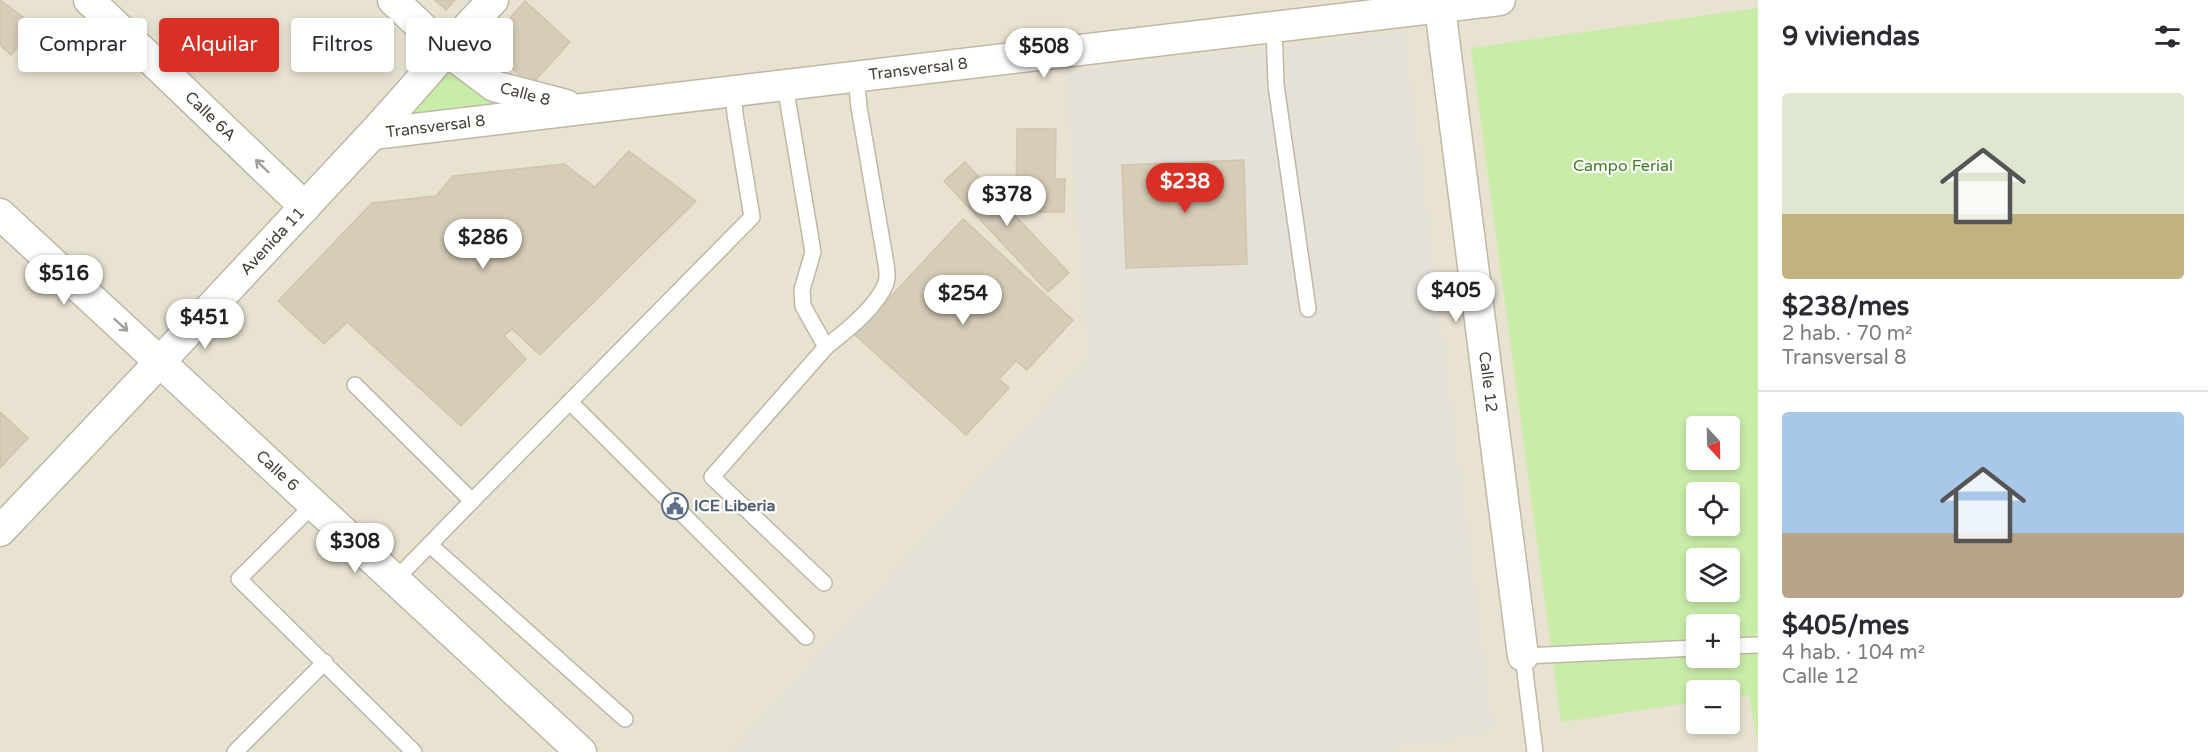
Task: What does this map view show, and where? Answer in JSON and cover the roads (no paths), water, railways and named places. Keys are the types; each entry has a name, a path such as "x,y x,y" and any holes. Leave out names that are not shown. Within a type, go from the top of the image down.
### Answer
{"street":[{"name":"Calle 6A","path":"89,0 305,207"},
{"name":"Calle 8","path":"393,0 412,18"},
{"name":"Avenida 11","path":"476,18 493,0"},
{"name":"Transversal 8","path":"373,134 1274,28 1442,4 1500,0"},
{"name":"Calle 12","path":"1442,4 1523,656"},
{"name":"Avenida 11","path":"0,531 161,362 373,134 427,72"},
{"name":"Calle 8","path":"475,72 494,86 581,109"},
{"name":"Calle 6","path":"0,214 581,752"}],"lane":[{"path":"1274,28 1276,85 1308,309"},
{"path":"824,583 712,477 826,347 854,324 879,295 887,281 856,76"},
{"path":"785,85 813,252 802,290 803,306 826,347"},
{"path":"396,579 752,217 733,91"},
{"path":"355,385 472,501"},
{"path":"570,402 806,637"},
{"path":"314,504 239,579 414,752"},
{"path":"430,545 625,719"},
{"path":"1740,646 1758,645"},
{"path":"1535,752 1523,656 1686,648"},
{"path":"235,752 325,662"}],"place":[{"name":"ICE Liberia","path":"675,506"}],"park label":[{"name":"Campo Ferial","path":"1623,166"}]}
